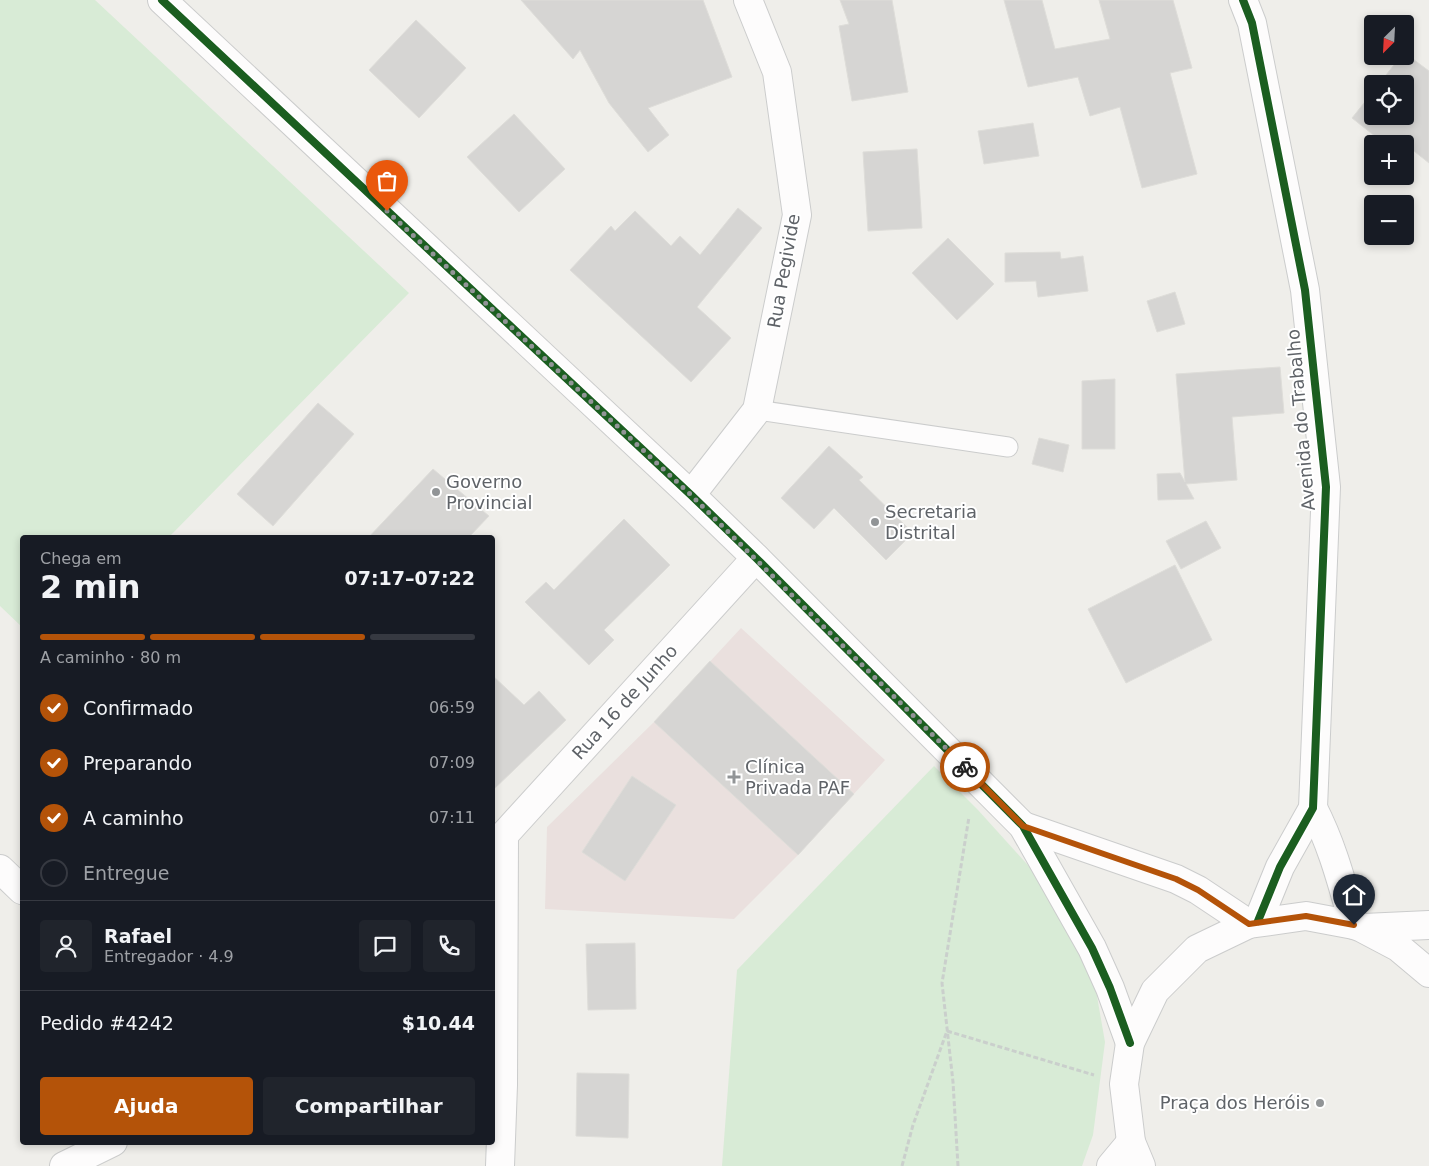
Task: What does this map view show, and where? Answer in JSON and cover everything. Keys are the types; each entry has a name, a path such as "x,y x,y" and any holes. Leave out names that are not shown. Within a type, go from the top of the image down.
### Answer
{"street":[{"path":"162,0 691,495 1023,826 1092,948 1110,988 1130,1043"},
{"name":"Rua Pegivide","path":"691,495 757,410 797,215 777,72 748,0"},
{"name":"Avenida do Trabalho","path":"1243,0 1252,22 1306,290 1326,487 1313,808 1280,868 1254,922"},
{"name":"Rua 16 de Junho","path":"498,841 756,558"},
{"name":"Avenida do Trabalho","path":"1313,808 1327,836 1358,927"},
{"path":"1023,826 1176,879 1254,922"},
{"path":"498,841 503,1085 500,1166"},
{"path":"0,869 20,888"},
{"path":"1111,1166 1136,1154 1124,1084 1130,1043 1155,991 1197,949 1254,922 1306,916 1358,927 1398,946 1429,973"},
{"path":"1358,927 1429,925"},
{"path":"64,1166 107,1145"}],"lane":[{"path":"757,410 1008,447"}],"path":[{"path":"958,1166 953,1082 942,983 968,819 977,780"},
{"path":"947,1031 1124,1084"},
{"path":"902,1166 914,1125 947,1031"}],"shaded area":[{"name":"Clínica Privada PAF","path":"741,628 885,760 798,855 734,919 545,909 547,827 654,722"}],"green space":[{"path":"0,0 95,0 409,293 171,535 20,535 20,625 0,606"},
{"path":"934,766 978,810 1065,906 1094,979 1105,1042 1093,1135 1082,1166 722,1166 737,970"}],"building":[{"path":"521,0 703,0 732,77 648,108 669,135 648,152 609,103 580,50 573,59"},
{"path":"840,0 892,0 908,92 852,101 839,26 849,24"},
{"path":"1004,0 1042,0 1055,49 1110,39 1099,0 1173,0 1192,68 1170,73 1197,174 1142,188 1120,107 1090,116 1078,77 1028,87"},
{"path":"416,20 466,68 419,118 369,70"},
{"path":"1414,60 1429,71 1429,163 1414,151 1414,135 1374,135 1352,118 1364,103 1364,125 1414,125 1414,75 1386,75 1394,65 1414,65"},
{"path":"514,114 565,169 519,212 467,157"},
{"path":"1033,123 1039,156 984,164 978,131"},
{"path":"917,149 922,228 868,231 863,152"},
{"path":"738,208 762,228 697,307 731,338 691,382 570,270 611,226 615,231 635,211 671,246 680,236 700,255"},
{"path":"948,238 994,284 957,320 912,273"},
{"path":"1060,252 1061,259 1083,256 1088,291 1038,297 1036,281 1005,282 1005,253"},
{"path":"1175,292 1185,324 1157,332 1147,301"},
{"path":"1280,367 1284,413 1232,417 1237,480 1186,484 1194,499 1158,500 1157,474 1180,473 1185,482 1176,374"},
{"path":"1115,379 1115,449 1082,449 1082,381"},
{"path":"318,403 354,434 273,526 237,494"},
{"path":"1039,438 1069,445 1063,472 1032,464"},
{"path":"829,446 863,477 859,480 913,533 886,560 834,508 814,529 781,498"},
{"name":"Governo Provincial","path":"433,469 489,516 471,535 371,535"},
{"path":"624,519 670,565 604,630 614,640 589,665 525,602 546,582 554,590"},
{"path":"1206,521 1221,548 1181,569 1166,541"},
{"path":"1175,565 1212,640 1126,683 1088,609"},
{"path":"710,661 854,794 798,855 654,722"},
{"path":"495,678 524,705 539,691 566,720 495,788"},
{"path":"632,776 676,805 625,881 582,852"},
{"path":"635,943 636,1009 588,1010 586,944"},
{"path":"577,1073 629,1074 628,1138 576,1136"}],"cycle path":[{"path":"162,0 691,495 1023,826 1092,948 1110,988 1130,1043"},
{"path":"1243,0 1252,23 1305,290 1326,487 1313,808 1280,867 1258,921"}],"way so far":[{"path":"387,211 691,495 965,767"}],"place":[{"name":"Governo Provincial","path":"436,492"},
{"name":"Secretaria Distrital","path":"875,522"},
{"name":"Clínica Privada PAF","path":"734,777"},
{"name":"Praça dos Heróis","path":"1320,1103"}],"route":[{"path":"965,767 1023,826 1176,879 1198,890 1249,924 1258,921 1306,916 1354,925"}]}
